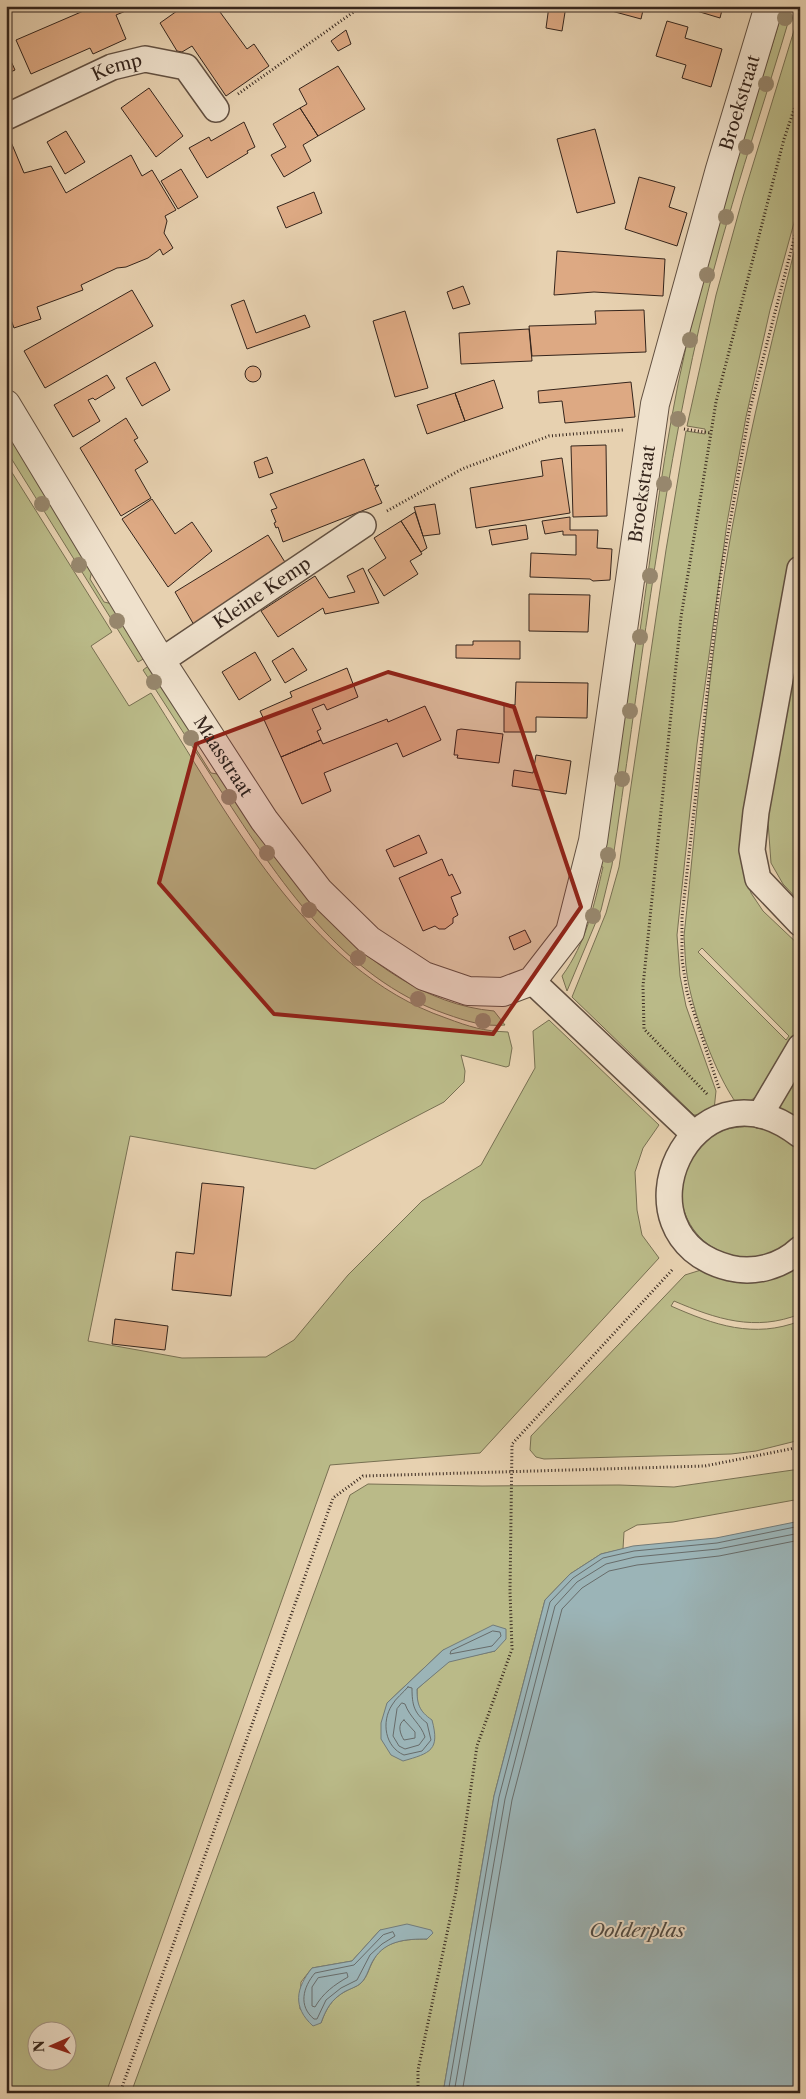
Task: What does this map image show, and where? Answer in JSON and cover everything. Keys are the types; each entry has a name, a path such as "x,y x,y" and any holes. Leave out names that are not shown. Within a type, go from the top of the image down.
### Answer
{"street":[{"name":"Broekstraat","path":"532,981 570,932 593,841 654,404 720,169 769,6"},
{"name":"Kemp","path":"6,117 112,67 146,59 186,67 216,109"},
{"name":"Maasstraat","path":"6,404 161,661 264,820 319,891 369,940 424,976 468,991 503,992 532,981"},
{"name":"Kleine Kemp","path":"161,661 364,525"},
{"path":"800,569 756,812 752,850 758,879 800,923"},
{"path":"532,981 694,1134"},
{"path":"760,1114 800,1047"},
{"path":"800,1135 785,1124 760,1114 728,1116 710,1122 694,1134 678,1154 669,1178 669,1204 677,1229 693,1250 715,1264 740,1271 767,1268 791,1257 800,1249"}],"path":[{"path":"216,109 362,6"},
{"path":"728,1116 644,1029 643,986 681,616 716,402 781,149 800,92"},
{"path":"728,1116 687,992 682,959 682,917 720,579 750,409 800,216"},
{"path":"364,525 462,469 549,436 651,427"},
{"path":"684,429 711,433"},
{"path":"418,2093 418,2070 456,1891 477,1746 512,1649 510,1591 512,1444 654,1287 693,1250"},
{"path":"120,2093 333,1498 362,1476 705,1466 800,1447"}],"highlighted area":[{"path":"388,672 514,707 581,907 493,1034 274,1014 159,883 196,744"}],"green space":[{"path":"784,6 793,6 721,244 700,324 686,391 661,526 612,865 601,910 567,991 562,976 577,951 588,924 603,867 600,866 636,637 639,638 665,456 678,383 696,304 719,218"},
{"path":"800,11 800,201 770,310 746,417 727,523 697,744 677,935 680,976 686,1006 716,1091 714,1110 702,1115 694,1115 572,997 606,913 619,867 666,550 686,431 705,434 705,429 687,426 716,295 743,197"},
{"path":"800,229 800,540 757,781 744,872 751,893 763,911 800,946 800,1025 761,1092 748,1103 737,1104 721,1077 699,1024 687,975 684,936 710,677 724,574 764,375","holes":["702,948 789,1036 786,1040 698,952"]},
{"path":"6,425 93,566 90,579 104,602 117,605 147,657 138,662 6,450"},
{"path":"6,463 112,632 91,646 129,706 151,693 241,835 274,882 311,925 352,964 396,995 462,1024 484,1030 508,1032 512,1048 509,1066 506,1067 461,1055 465,1071 464,1082 444,1102 315,1169 130,1136 88,1341 182,1358 266,1357 294,1340 348,1275 422,1201 481,1165 535,1068 533,1031 549,1020 659,1125 643,1148 635,1172 637,1210 642,1235 659,1258 480,1453 330,1465 106,2093 6,2093"},
{"path":"800,636 800,902 783,884 771,863 767,808"},
{"path":"151,664 199,736 196,749 211,773 224,775 321,912 357,947 399,978 445,1000 469,1007 494,1011 505,1025 490,1025 468,1021 409,998 375,976 344,951 290,891 243,824 143,670"},
{"path":"800,1068 800,1121 776,1108"},
{"path":"755,1126 774,1132 792,1144 800,1154 800,1230 791,1241 779,1250 766,1255 752,1257 728,1254 708,1244 693,1229 684,1210 681,1190 684,1169 695,1150 714,1134 724,1130"},
{"path":"800,1265 800,1314 767,1322 751,1323 720,1318 674,1301 671,1306 719,1324 750,1329 766,1329 800,1321 800,1440 756,1451 731,1454 544,1459 536,1457 530,1450 531,1436 685,1275 701,1270 728,1281 751,1283 774,1277"},
{"path":"800,1469 800,1499 673,1522 637,1525 624,1532 623,1549 601,1554 570,1574 545,1600 494,1796 443,2093 131,2093 350,1495 368,1484 674,1487","holes":["443,1650 495,1651 449,1661 417,1689 417,1703 423,1714 387,1703","380,1930 427,1939 404,1940 383,1949 377,1954 362,1982 333,2001 321,2023 300,2009 301,1982 312,1968 352,1961"]}],"water":[{"name":"Oolderplas","path":"800,1521 800,2093 443,2093 494,1796 545,1600 570,1574 601,1554 633,1546 716,1538"},
{"path":"493,1625 506,1629 506,1639 495,1651 449,1662 417,1689 420,1707 432,1720 435,1738 431,1749 403,1761 391,1755 381,1739 381,1723 387,1703 443,1650"},
{"path":"407,1924 431,1930 433,1933 427,1939 405,1940 385,1948 374,1959 361,1983 336,1998 327,2009 321,2023 313,2026 306,2019 299,2005 302,1983 312,1968 352,1961 380,1930"}],"building":[{"path":"17,6 37,6 19,11"},
{"path":"95,6 132,6 133,8 116,15 126,39 93,54 90,48 31,74 16,40"},
{"path":"184,6 228,6 220,12 247,49 254,44 269,66 226,96 192,46 182,52 177,51 160,23"},
{"path":"549,6 566,6 562,31 546,28"},
{"path":"593,6 644,6 641,19"},
{"path":"680,6 723,6 720,18"},
{"path":"667,21 688,27 685,38 722,49 711,87 682,78 686,65 656,56"},
{"path":"346,30 351,44 338,51 331,41"},
{"path":"6,50 15,70 6,74"},
{"path":"338,66 365,109 318,136 300,108 307,104 299,89"},
{"path":"149,88 183,136 156,157 121,108"},
{"path":"300,108 318,136 303,145 311,161 284,177 271,155 286,147 273,124"},
{"path":"244,122 255,147 207,178 189,148 209,137 211,141"},
{"path":"595,129 615,203 577,213 557,139"},
{"path":"66,131 85,162 65,174 47,142"},
{"path":"11,142 24,173 51,166 66,193 131,155 142,176 152,170 176,210 165,216 167,221 164,233 173,248 163,255 160,249 148,258 126,267 117,268 81,285 83,290 37,307 41,319 14,328 6,306 6,301 11,299 6,287 6,144"},
{"path":"181,169 198,197 178,209 161,181"},
{"path":"639,177 675,187 669,207 687,213 677,246 625,229"},
{"path":"314,192 322,213 286,228 277,207"},
{"path":"557,251 665,259 663,296 594,292 554,295"},
{"path":"463,286 470,304 453,309 447,292"},
{"path":"132,290 153,326 45,388 24,351"},
{"path":"244,300 256,333 305,315 310,327 247,349 231,305"},
{"path":"644,310 646,352 532,356 529,326 596,324 595,311"},
{"path":"405,311 428,388 395,397 373,321"},
{"path":"529,329 532,361 461,364 459,333"},
{"path":"155,362 170,390 142,406 126,378"},
{"path":"253,366 259,368 261,374 259,380 253,382 247,380 245,374 247,368"},
{"path":"107,375 115,388 95,400 93,398 88,400 100,421 73,437 54,405"},
{"path":"494,380 503,408 465,421 455,393"},
{"path":"631,382 635,417 565,423 562,401 539,403 538,391"},
{"path":"455,393 465,421 427,434 417,405"},
{"path":"126,418 138,438 134,440 148,462 135,470 151,498 121,516 80,448"},
{"path":"606,445 607,516 573,517 571,446"},
{"path":"267,457 273,473 259,478 254,462"},
{"path":"562,458 570,513 476,528 470,488 543,476 541,461"},
{"path":"364,459 375,486 379,485 375,488 382,503 283,542 278,527 276,528 274,523 276,522 271,510 277,508 270,494"},
{"path":"152,499 175,534 192,522 212,551 168,587 122,519"},
{"path":"435,504 440,534 423,536 414,507"},
{"path":"415,512 427,548 421,552 401,521"},
{"path":"570,517 570,530 598,530 597,548 612,549 610,580 593,581 590,579 530,577 531,553 576,555 576,535 563,535 563,531 545,534 542,521"},
{"path":"401,521 422,554 410,561 418,574 384,596 368,570 386,558 374,538"},
{"path":"526,525 528,539 492,545 489,530"},
{"path":"268,535 288,567 194,625 175,592"},
{"path":"363,568 379,603 325,614 323,608 278,637 261,611 315,576 329,598 355,592 347,576"},
{"path":"529,594 590,595 588,632 529,631"},
{"path":"473,641 520,641 520,659 456,658 456,645 473,645"},
{"path":"293,648 307,670 285,683 272,661"},
{"path":"255,652 271,680 239,700 222,672"},
{"path":"347,668 358,697 327,710 324,704 312,709 321,729 317,731 321,740 281,757 260,711 292,697 290,692"},
{"path":"516,682 588,683 587,718 536,717 536,732 504,732 504,705 515,705"},
{"path":"425,706 441,740 403,757 397,743 324,773 331,791 302,804 281,757 321,740 323,744 387,719 388,722"},
{"path":"457,730 503,734 499,763 457,758 458,755 454,755"},
{"path":"536,755 571,761 566,794 512,786 514,770 533,773"},
{"path":"419,835 427,853 394,867 386,850"},
{"path":"442,859 449,876 452,874 461,893 451,897 458,915 453,918 453,923 445,929 439,929 435,926 423,931 399,878"},
{"path":"525,930 531,942 514,950 509,937"},
{"path":"202,1183 244,1187 231,1296 172,1290 176,1252 194,1254"},
{"path":"115,1319 168,1326 165,1350 112,1344"}]}
